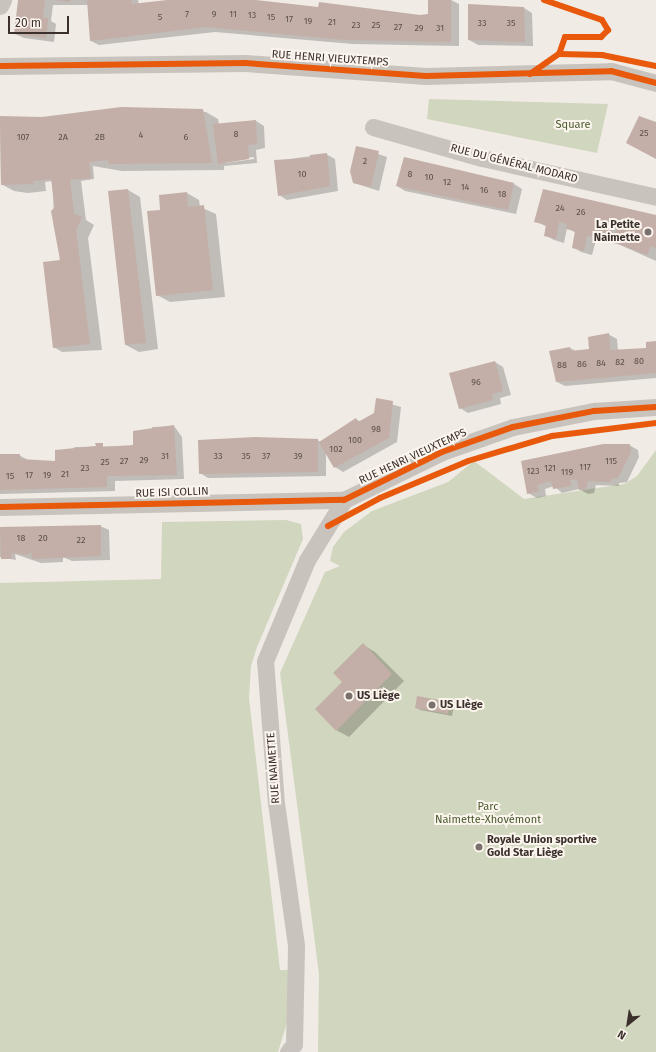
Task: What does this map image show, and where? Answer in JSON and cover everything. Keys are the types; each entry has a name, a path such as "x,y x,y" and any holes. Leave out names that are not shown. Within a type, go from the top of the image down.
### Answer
{"street":[{"path":"0,6 3,0"},
{"name":"RUE HENRI VIEUXTEMPS","path":"0,66 245,63 426,76 611,71 656,84"},
{"name":"RUE DU GÉNÉRAL MODARD","path":"373,127 482,158 656,197"},
{"name":"RUE HENRI VIEUXTEMPS","path":"344,500 442,452 513,427 594,411 656,407"},
{"name":"RUE ISI COLLIN","path":"0,507 344,500"},
{"name":"RUE NAIMETTE","path":"288,1052 294,1044 296,945 276,803 265,661 307,560 344,500"}],"green space":[{"name":"Square","path":"429,99 608,104 597,153 427,119"},
{"name":"Parc Naimette-Xhovémont","path":"656,450 656,1052 318,1052 319,974 280,673 325,572 340,566 330,561 333,547 344,532 372,511 448,482 474,461 524,499 624,484 637,476"},
{"path":"286,520 301,524 303,539 257,647 251,666 249,698 280,970 288,970 289,1016 278,1052 0,1052 0,583 161,579 162,522"}],"building":[{"path":"18,0 45,0 43,18 48,18 46,38 14,34"},
{"path":"55,0 70,0 70,2"},
{"path":"87,0 131,0 132,4 167,0 256,0 318,7 319,2 420,15 428,14 428,0 451,0 451,42 344,40 206,27 90,41"},
{"path":"468,4 524,7 525,42 468,40"},
{"path":"121,107 203,109 212,163 109,164 108,160 89,162 91,178 70,180 74,214 82,217 76,230 90,344 53,348 43,262 60,260 51,211 55,207 51,179 33,181 34,184 1,185 0,116 42,117"},
{"path":"639,116 656,122 656,159 626,143"},
{"path":"256,120 257,144 248,145 249,159 218,164 213,124"},
{"path":"356,146 379,151 371,187 353,183 350,171"},
{"path":"327,153 330,186 278,196 274,160 311,158 310,155"},
{"path":"404,157 514,183 508,210 396,186"},
{"path":"128,189 146,343 125,345 108,191"},
{"path":"543,189 656,215 656,248 651,246 647,255 613,242 617,228 613,227 609,240 587,236 584,251 572,248 575,231 566,229 567,224 559,222 556,239 544,236 546,225 534,222"},
{"path":"187,192 188,207 204,205 213,290 156,296 147,211 160,210 159,195"},
{"path":"609,333 610,350 646,348 646,342 656,341 656,373 556,382 549,351 570,347 571,351 589,349 588,337"},
{"path":"495,361 503,391 492,394 493,400 459,409 449,373"},
{"path":"376,398 393,401 389,438 334,468 319,442 356,418 358,422 374,413"},
{"path":"174,425 177,475 107,476 107,487 0,490 0,454 20,454 20,459 55,461 55,450 96,446 95,443 103,443 103,447 133,445 133,431"},
{"path":"255,437 318,439 318,472 199,474 198,440"},
{"path":"603,444 630,444 631,452 618,478 611,479 611,482 588,481 586,489 579,490 577,479 570,480 571,486 553,489 551,481 537,485 539,491 527,494 521,461"},
{"path":"101,525 101,556 32,559 31,551 28,555 11,553 12,559 1,559 0,527"},
{"name":"US Liège","path":"363,643 392,674 336,731 315,709 342,682 333,673"},
{"name":"US LIège","path":"417,696 450,702 448,714 415,708"}],"cycle path":[{"path":"544,0 602,20 608,30 601,37 565,37 559,54"},
{"path":"530,74 559,54 602,55 656,66"},
{"path":"0,66 245,63 426,76 611,71 656,83"},
{"path":"0,507 344,500 442,452 513,427 594,411 656,407"},
{"path":"328,526 380,498 468,461 552,436 656,423"}],"place":[{"name":"La Petite Naimette","path":"648,232"},
{"name":"US Liège","path":"349,696"},
{"name":"US LIège","path":"432,705"},
{"name":"Royale Union sportive Gold Star Liège","path":"479,847"}]}
